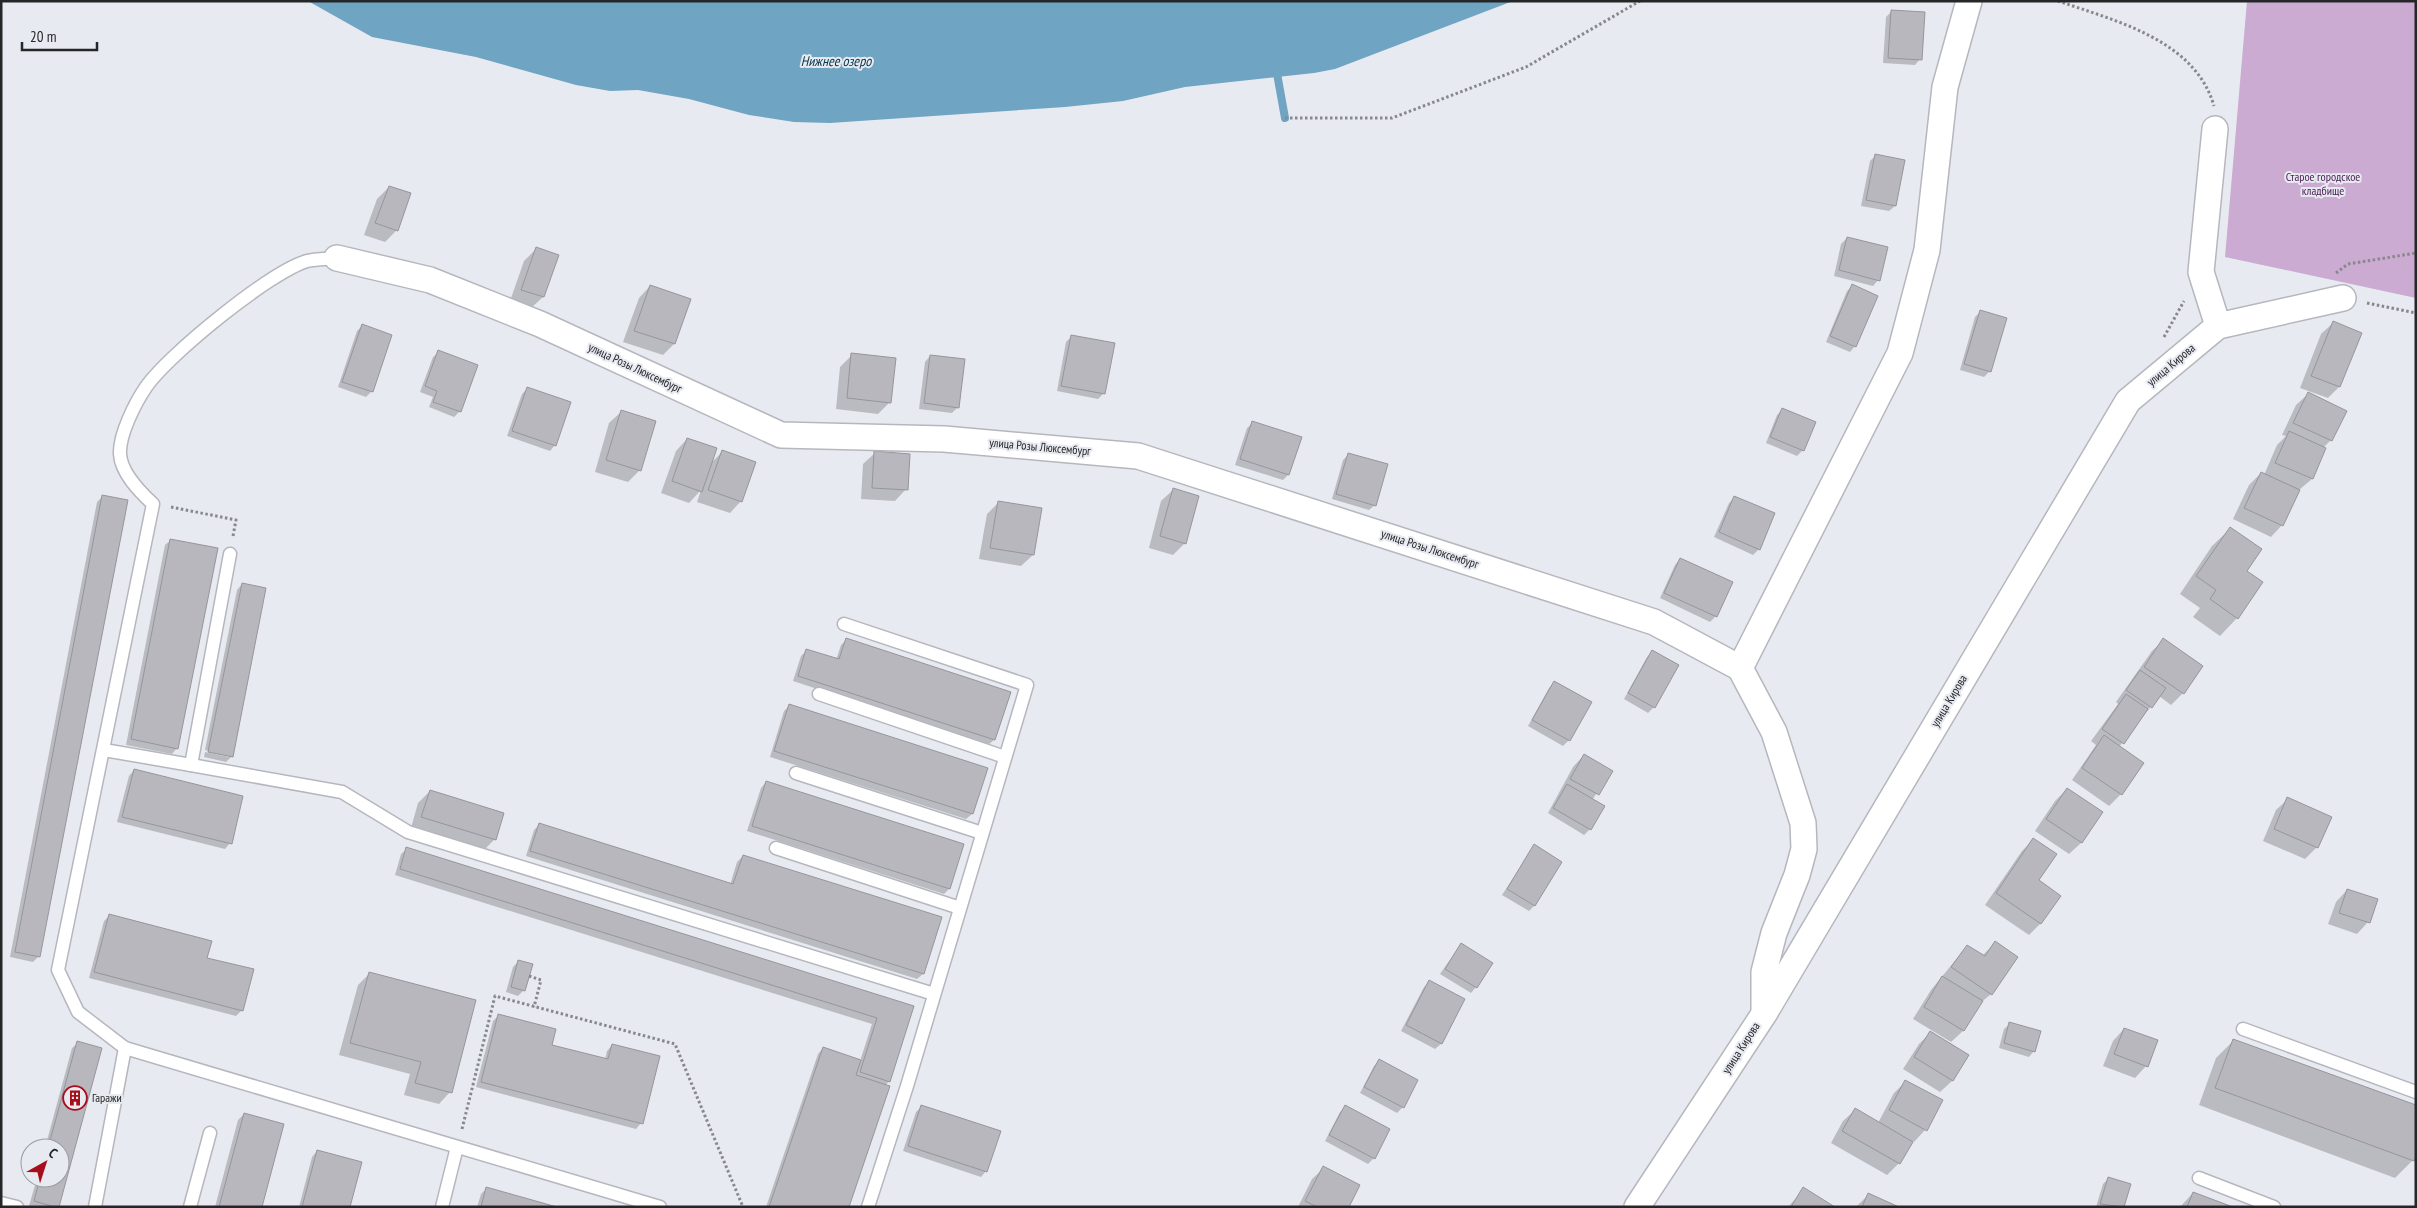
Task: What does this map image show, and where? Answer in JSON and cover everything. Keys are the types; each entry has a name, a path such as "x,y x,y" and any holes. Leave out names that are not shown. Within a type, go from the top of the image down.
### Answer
{"street":[{"path":"1764,1014 1764,972 1774,932 1802,858 1804,849 1803,823 1774,732 1740,668 1900,353 1928,250 1945,87 1969,1"},
{"path":"2215,129 2201,272 2218,326"},
{"name":"улица Розы Люксембург","path":"337,258 430,280 540,324 781,435 944,439 1138,456 1654,622 1740,668"},
{"name":"улица Кирова","path":"1638,1207 1764,1014 2128,402 2218,326 2338,287"}],"lane":[{"path":"337,258 306,261 272,278 216,320 164,366 146,387 125,429 120,455 132,484 153,504 58,970 78,1012 124,1048 660,1207"},
{"path":"191,765 230,554"},
{"path":"844,624 1028,685 868,1207"},
{"path":"819,694 1006,757"},
{"path":"104,750 342,792 408,832 934,994"},
{"path":"796,773 982,833"},
{"path":"776,848 960,908"},
{"path":"2244,1030 2416,1092"},
{"path":"95,1207 124,1048"},
{"path":"190,1207 210,1133"},
{"path":"442,1207 458,1147"},
{"path":"2199,1178 2274,1207"},
{"path":"1,1203 17,1207"}],"path":[{"path":"1285,118 1392,118 1526,67 1640,1"},
{"path":"2058,1 2133,26 2177,53 2196,69 2210,90 2215,109 2215,129"},
{"path":"2416,253 2348,264 2338,287 2416,313"},
{"path":"153,504 236,520 230,554"},
{"path":"529,976 541,980 534,1007"},
{"path":"458,1147 495,996 675,1044 743,1207"}],"green space":[{"name":"Старое городское кладбище","path":"2247,1 2416,1 2416,298 2225,257"}],"water":[{"name":"Нижнее озеро","path":"308,1 1513,1 1335,69 1314,73 1185,87 1123,101 1065,107 830,123 794,122 749,115 689,99 638,90 610,91 576,85 476,57 372,37"}],"building":[{"path":"1891,10 1925,12 1922,60 1888,58"},
{"path":"1875,154 1905,160 1896,206 1866,200"},
{"path":"389,186 411,193 398,231 375,223"},
{"path":"1847,237 1888,247 1880,281 1839,270"},
{"path":"536,247 559,255 544,297 521,290"},
{"path":"1852,284 1878,296 1856,347 1830,336"},
{"path":"650,285 691,299 675,344 634,331"},
{"path":"1980,310 2007,318 1991,372 1964,364"},
{"path":"2333,321 2362,333 2340,387 2311,376"},
{"path":"362,324 392,335 373,392 342,382"},
{"path":"1071,335 1115,343 1105,394 1061,386"},
{"path":"438,350 478,365 461,412 433,402 437,391 425,386"},
{"path":"851,353 896,358 891,403 847,398"},
{"path":"930,355 965,359 959,408 924,403"},
{"path":"527,387 571,402 556,446 512,431"},
{"path":"2308,392 2347,411 2332,441 2293,423"},
{"path":"1782,408 1816,422 1804,451 1770,437"},
{"path":"621,410 656,421 641,471 606,460"},
{"path":"1252,421 1302,437 1289,475 1240,459"},
{"path":"2289,431 2326,448 2313,479 2275,463"},
{"path":"687,438 717,448 702,492 672,481"},
{"path":"722,450 756,462 742,502 708,490"},
{"path":"874,451 910,454 908,490 872,488"},
{"path":"1348,453 1388,464 1376,506 1336,494"},
{"path":"2261,472 2300,490 2283,526 2244,508"},
{"path":"1173,488 1199,496 1186,544 1160,536"},
{"path":"102,495 128,500 40,957 15,952"},
{"path":"1734,496 1775,513 1760,550 1719,532"},
{"path":"998,501 1042,508 1034,555 990,548"},
{"path":"2230,527 2262,549 2247,571 2263,582 2238,619 2210,599 2216,590 2196,576"},
{"path":"170,539 218,548 178,749 131,739"},
{"path":"1680,558 1733,582 1717,617 1664,593"},
{"path":"242,583 266,588 233,757 208,752"},
{"path":"846,638 1011,692 995,740 798,676 806,649 839,659"},
{"path":"2163,638 2203,666 2184,694 2144,667"},
{"path":"1652,650 1679,665 1655,708 1628,693"},
{"path":"2140,670 2166,688 2152,708 2126,690"},
{"path":"1554,681 1592,702 1570,741 1532,720"},
{"path":"2126,694 2148,709 2124,744 2102,729"},
{"path":"789,704 988,768 973,814 774,751"},
{"path":"2104,735 2144,763 2122,795 2082,768"},
{"path":"1584,754 1613,771 1599,795 1570,779"},
{"path":"134,769 243,796 232,844 122,817"},
{"path":"766,781 964,844 950,889 752,826"},
{"path":"1567,784 1605,806 1591,830 1553,808"},
{"path":"2067,788 2103,812 2082,843 2046,819"},
{"path":"430,790 504,813 496,840 421,817"},
{"path":"2287,797 2332,817 2318,848 2274,829"},
{"path":"539,823 733,884 743,855 942,917 924,974 530,851"},
{"path":"2033,838 2057,854 2039,880 2061,896 2041,924 1996,893"},
{"path":"1534,844 1562,862 1535,906 1507,889"},
{"path":"406,847 914,1006 890,1082 860,1072 877,1018 400,869"},
{"path":"2347,889 2378,899 2370,923 2339,913"},
{"path":"109,914 212,941 207,958 254,969 243,1011 94,972"},
{"path":"1995,941 2018,957 1992,995 1951,967 1967,945 1985,956"},
{"path":"1461,943 1493,963 1477,988 1445,969"},
{"path":"518,960 533,964 525,991 511,987"},
{"path":"369,972 476,1000 452,1093 415,1083 421,1062 350,1043"},
{"path":"1942,976 1983,1001 1964,1031 1924,1007"},
{"path":"1429,980 1465,999 1442,1044 1406,1025"},
{"path":"498,1014 556,1029 552,1045 608,1059 612,1044 660,1056 643,1124 481,1082"},
{"path":"2009,1022 2041,1031 2035,1052 2004,1043"},
{"path":"2124,1028 2158,1040 2148,1067 2114,1054"},
{"path":"1930,1031 1969,1055 1953,1081 1914,1057"},
{"path":"2233,1039 2416,1105 2416,1156 2414,1161 2215,1088"},
{"name":"Гаражи","path":"77,1041 102,1048 70,1166 70,1138 51,1138"},
{"path":"823,1047 861,1060 856,1075 890,1086 849,1207 769,1207"},
{"path":"1379,1059 1418,1080 1404,1108 1364,1087"},
{"path":"1905,1080 1943,1100 1927,1131 1889,1110"},
{"path":"921,1105 1001,1131 987,1172 908,1146"},
{"path":"1345,1105 1390,1129 1375,1159 1329,1135"},
{"path":"1855,1108 1913,1142 1900,1164 1842,1131"},
{"path":"244,1113 284,1124 262,1207 219,1207"},
{"path":"317,1150 362,1162 350,1207 302,1207"},
{"path":"1323,1166 1360,1185 1349,1207 1317,1207 1305,1201"},
{"path":"2108,1177 2131,1184 2124,1207 2100,1204"},
{"path":"486,1187 557,1207 481,1207"},
{"path":"1803,1187 1835,1207 1791,1207"},
{"name":"Гаражи","path":"37,1188 64,1188 59,1207 34,1201"},
{"path":"2193,1192 2233,1207 2187,1207"},
{"path":"1868,1193 1899,1207 1862,1207"}],"waterway":[{"path":"1276,68 1285,118"}],"place":[{"name":"Гаражи","path":"75,1098"}]}
